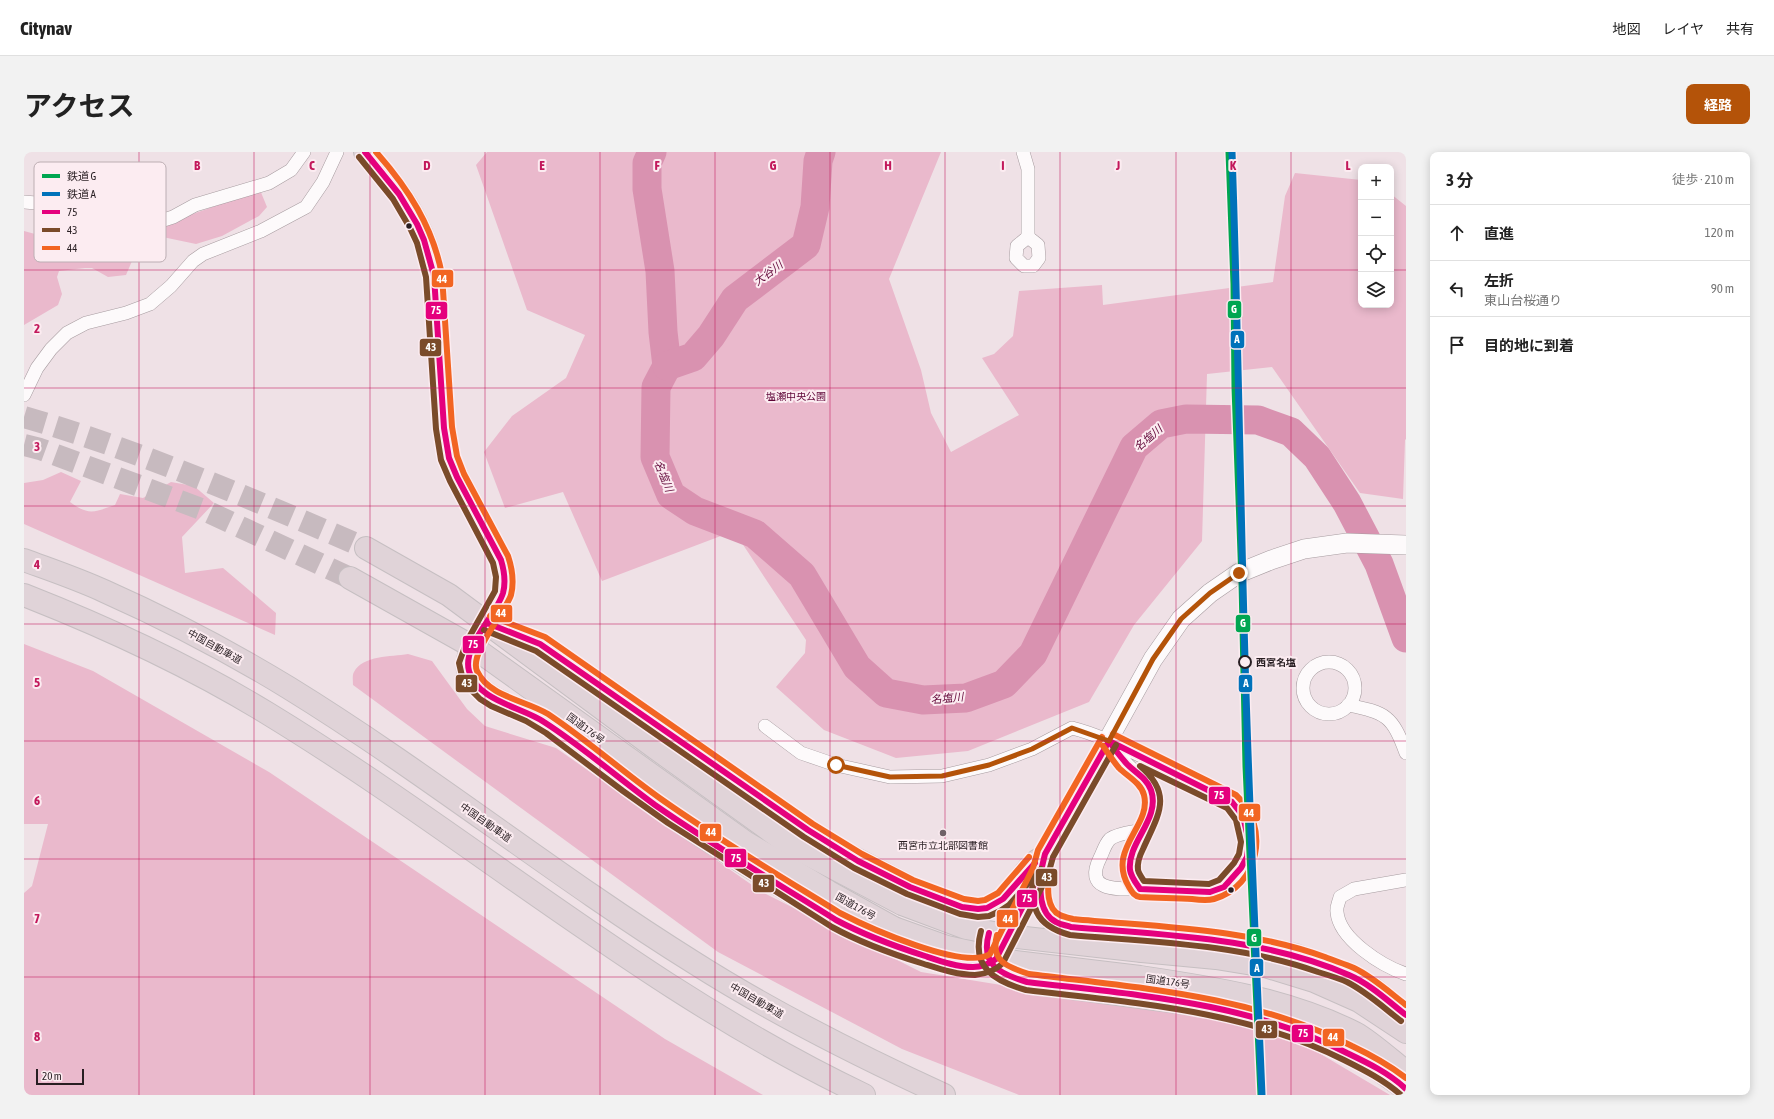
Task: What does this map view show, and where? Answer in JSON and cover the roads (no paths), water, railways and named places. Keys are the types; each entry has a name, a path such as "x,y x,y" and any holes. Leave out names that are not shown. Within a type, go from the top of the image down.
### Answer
{"highway":[{"path":"365,152 390,180 406,203 423,234 431,257 434,276 444,428 448,458 501,560 504,571 503,593 500,602 472,647 467,660 468,670 480,688 490,697 550,724 639,793 715,846 838,920 894,946 948,963 968,967 992,964 1004,974 1027,982 1235,1011 1304,1032 1332,1044 1369,1063 1406,1089"},
{"path":"366,548 449,595 654,747 790,845 902,904 966,928 1031,939 1216,958 1265,966 1314,981 1359,1001 1406,1032"},
{"name":"中国自動車道","path":"24,560 103,590 192,633 288,688 382,749 601,901 692,962 769,1009 856,1054 944,1095"},
{"name":"国道176号","path":"350,578 472,647 745,842 829,892 894,928 947,947 1015,962 1208,987 1290,1006 1356,1033 1406,1072"},
{"path":"24,595 88,620 175,662 266,712 362,774 592,935 674,989 755,1037 864,1095"},
{"path":"487,623 540,644 827,844 914,890 966,908 978,909 990,907 1001,901 1038,864"},
{"path":"992,964 1000,952 1038,864"},
{"path":"1038,864 1040,894 1043,909 1053,920 1071,927 1216,941 1247,945 1296,955 1350,976 1372,988 1406,1015"}],"street":[{"path":"166,219 195,205 269,183 291,170 304,152"},
{"path":"24,395 37,368 51,349 67,333 86,323 126,313 150,304 170,286 192,261 203,254 261,231 306,207 323,182 337,152"},
{"path":"1024,152 1028,169 1028,237"},
{"path":"24,202 34,203"},
{"path":"1038,864 1109,741 1153,659 1181,619 1210,593 1239,573 1304,549 1347,543 1406,545"},
{"path":"1348,705 1377,711 1390,720 1398,731 1406,753"},
{"path":"765,726 801,753 836,765 890,777 942,776 989,765 1032,749 1072,728 1109,741 1213,791 1232,802 1243,816 1249,842 1247,857 1224,887 1210,892 1112,889 1100,884 1095,877 1096,865 1106,844 1111,838 1144,830"},
{"path":"1109,741 1126,764 1147,783 1152,791 1153,801 1150,814 1132,858 1130,870 1140,889"},
{"path":"1406,880 1354,889 1340,897 1336,910 1339,923 1366,953 1395,971 1406,974"}],"waterway":[{"name":"名塩川","path":"652,152 647,163 647,189 660,271 663,332 667,366 656,387 655,457 671,495 695,511 755,534 802,575 857,667 886,693 923,700 966,698 1004,684 1033,654 1134,447 1161,424 1186,419 1258,420 1291,432 1317,457 1347,503 1379,564 1406,638"},
{"name":"大谷川","path":"667,366 693,357 711,336 735,299 806,245 815,207 818,161 821,152"}],"tunnel":[{"path":"24,417 68,430 197,477 366,548"},
{"path":"24,445 40,449 204,510 350,578"}],"rail line":[{"name":"G","path":"1229,152 1234,284 1235,387 1242,581 1246,766 1261,1095"},
{"name":"A","path":"1232,152 1243,596 1262,1095"}],"place":[{"name":"西宮名塩","path":"1245,662"},
{"name":"西宮市立北部図書館","path":"943,833"}],"park label":[{"name":"塩瀬中央公園","path":"796,396"}]}
